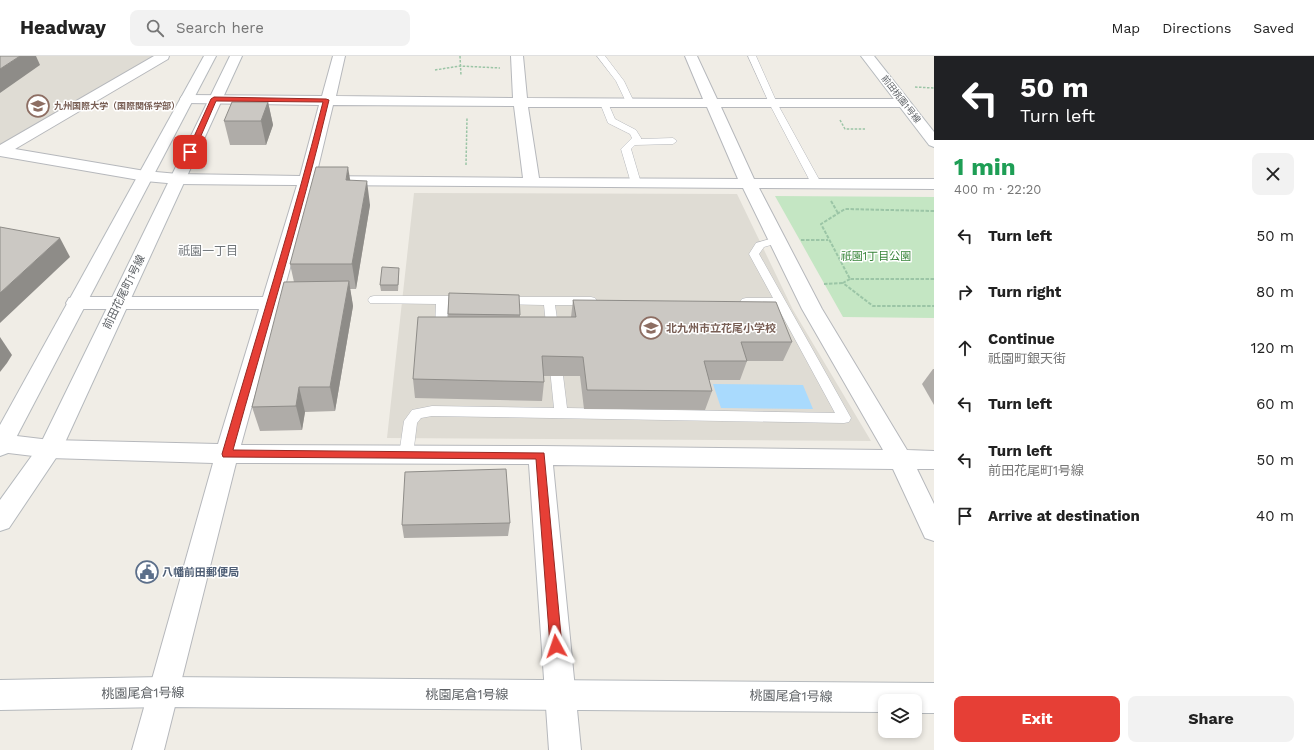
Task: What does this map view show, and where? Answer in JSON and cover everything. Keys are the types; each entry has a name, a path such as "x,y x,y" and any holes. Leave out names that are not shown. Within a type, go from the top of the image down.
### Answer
{"street":[{"path":"0,151 163,56"},
{"path":"210,56 1,445 50,449 227,454 540,455 934,460"},
{"name":"前田花尾町1号線","path":"0,520 50,449 178,179 214,99 236,56"},
{"path":"148,750 227,454 307,179 326,100 339,56"},
{"path":"691,56 710,102 748,183 812,309 901,460 934,530"},
{"name":"前田桃園1号線","path":"867,56 934,142"},
{"path":"518,62 520,102 532,183"},
{"path":"186,99 604,103 903,103"},
{"path":"0,151 145,176 178,179 307,179 532,183 934,184"},
{"path":"76,303 270,303"},
{"path":"540,455 565,750"},
{"name":"桃園尾倉1号線","path":"0,695 163,692 934,698"}],"lane":[{"path":"602,56 620,81 630,102"},
{"path":"752,56 773,103 816,183"},
{"path":"604,103 611,121 633,132 637,138 626,149 636,183"},
{"path":"634,142 673,141"},
{"path":"406,455 411,421 417,414 432,411 844,418 754,254 760,245 777,240"},
{"path":"374,300 473,300"},
{"path":"442,300 441,328 457,328"},
{"path":"488,300 605,301"},
{"path":"549,301 548,329 561,413"},
{"path":"733,302 780,302"}],"path":[{"path":"460,56 461,76"},
{"path":"435,70 460,66 484,68 518,62"},
{"path":"466,182 468,101"},
{"path":"850,279 821,224 845,209 934,211"},
{"path":"934,279 850,279 843,284 873,306 934,306"}],"shaded area":[{"name":"九州国際大学（国際関係学部）","path":"0,56 159,56 0,151"},
{"name":"北九州市立花尾小学校","path":"414,193 737,194 793,310 871,441 387,438"}],"green space":[{"name":"祇園1丁目公園","path":"775,196 934,197 934,318 843,317"}],"water":[{"path":"713,384 803,385 813,409 721,408"}],"building":[{"path":"0,56 20,56 0,69"},
{"path":"232,102 268,102 261,121 224,121"},
{"path":"316,167 348,167 346,180 367,181 352,264 290,264"},
{"path":"0,227 60,238 0,293"},
{"path":"382,267 399,268 398,285 380,285"},
{"path":"349,281 330,387 299,387 296,406 252,407 284,282"},
{"path":"449,293 519,295 520,315 448,314"},
{"path":"573,300 776,302 792,342 741,342 747,361 704,361 712,391 587,390 583,357 542,356 544,382 413,379 418,317 576,317"},
{"path":"506,469 510,523 402,525 405,472"}],"place":[{"name":"九州国際大学（国際関係学部）","path":"38,106"},
{"name":"北九州市立花尾小学校","path":"651,328"},
{"name":"八幡前田郵便局","path":"147,572"}],"district":[{"name":"祇園一丁目","path":"208,251"}],"route":[{"path":"190,152 214,99 326,100 307,179 227,454 540,455 556,646"}]}
